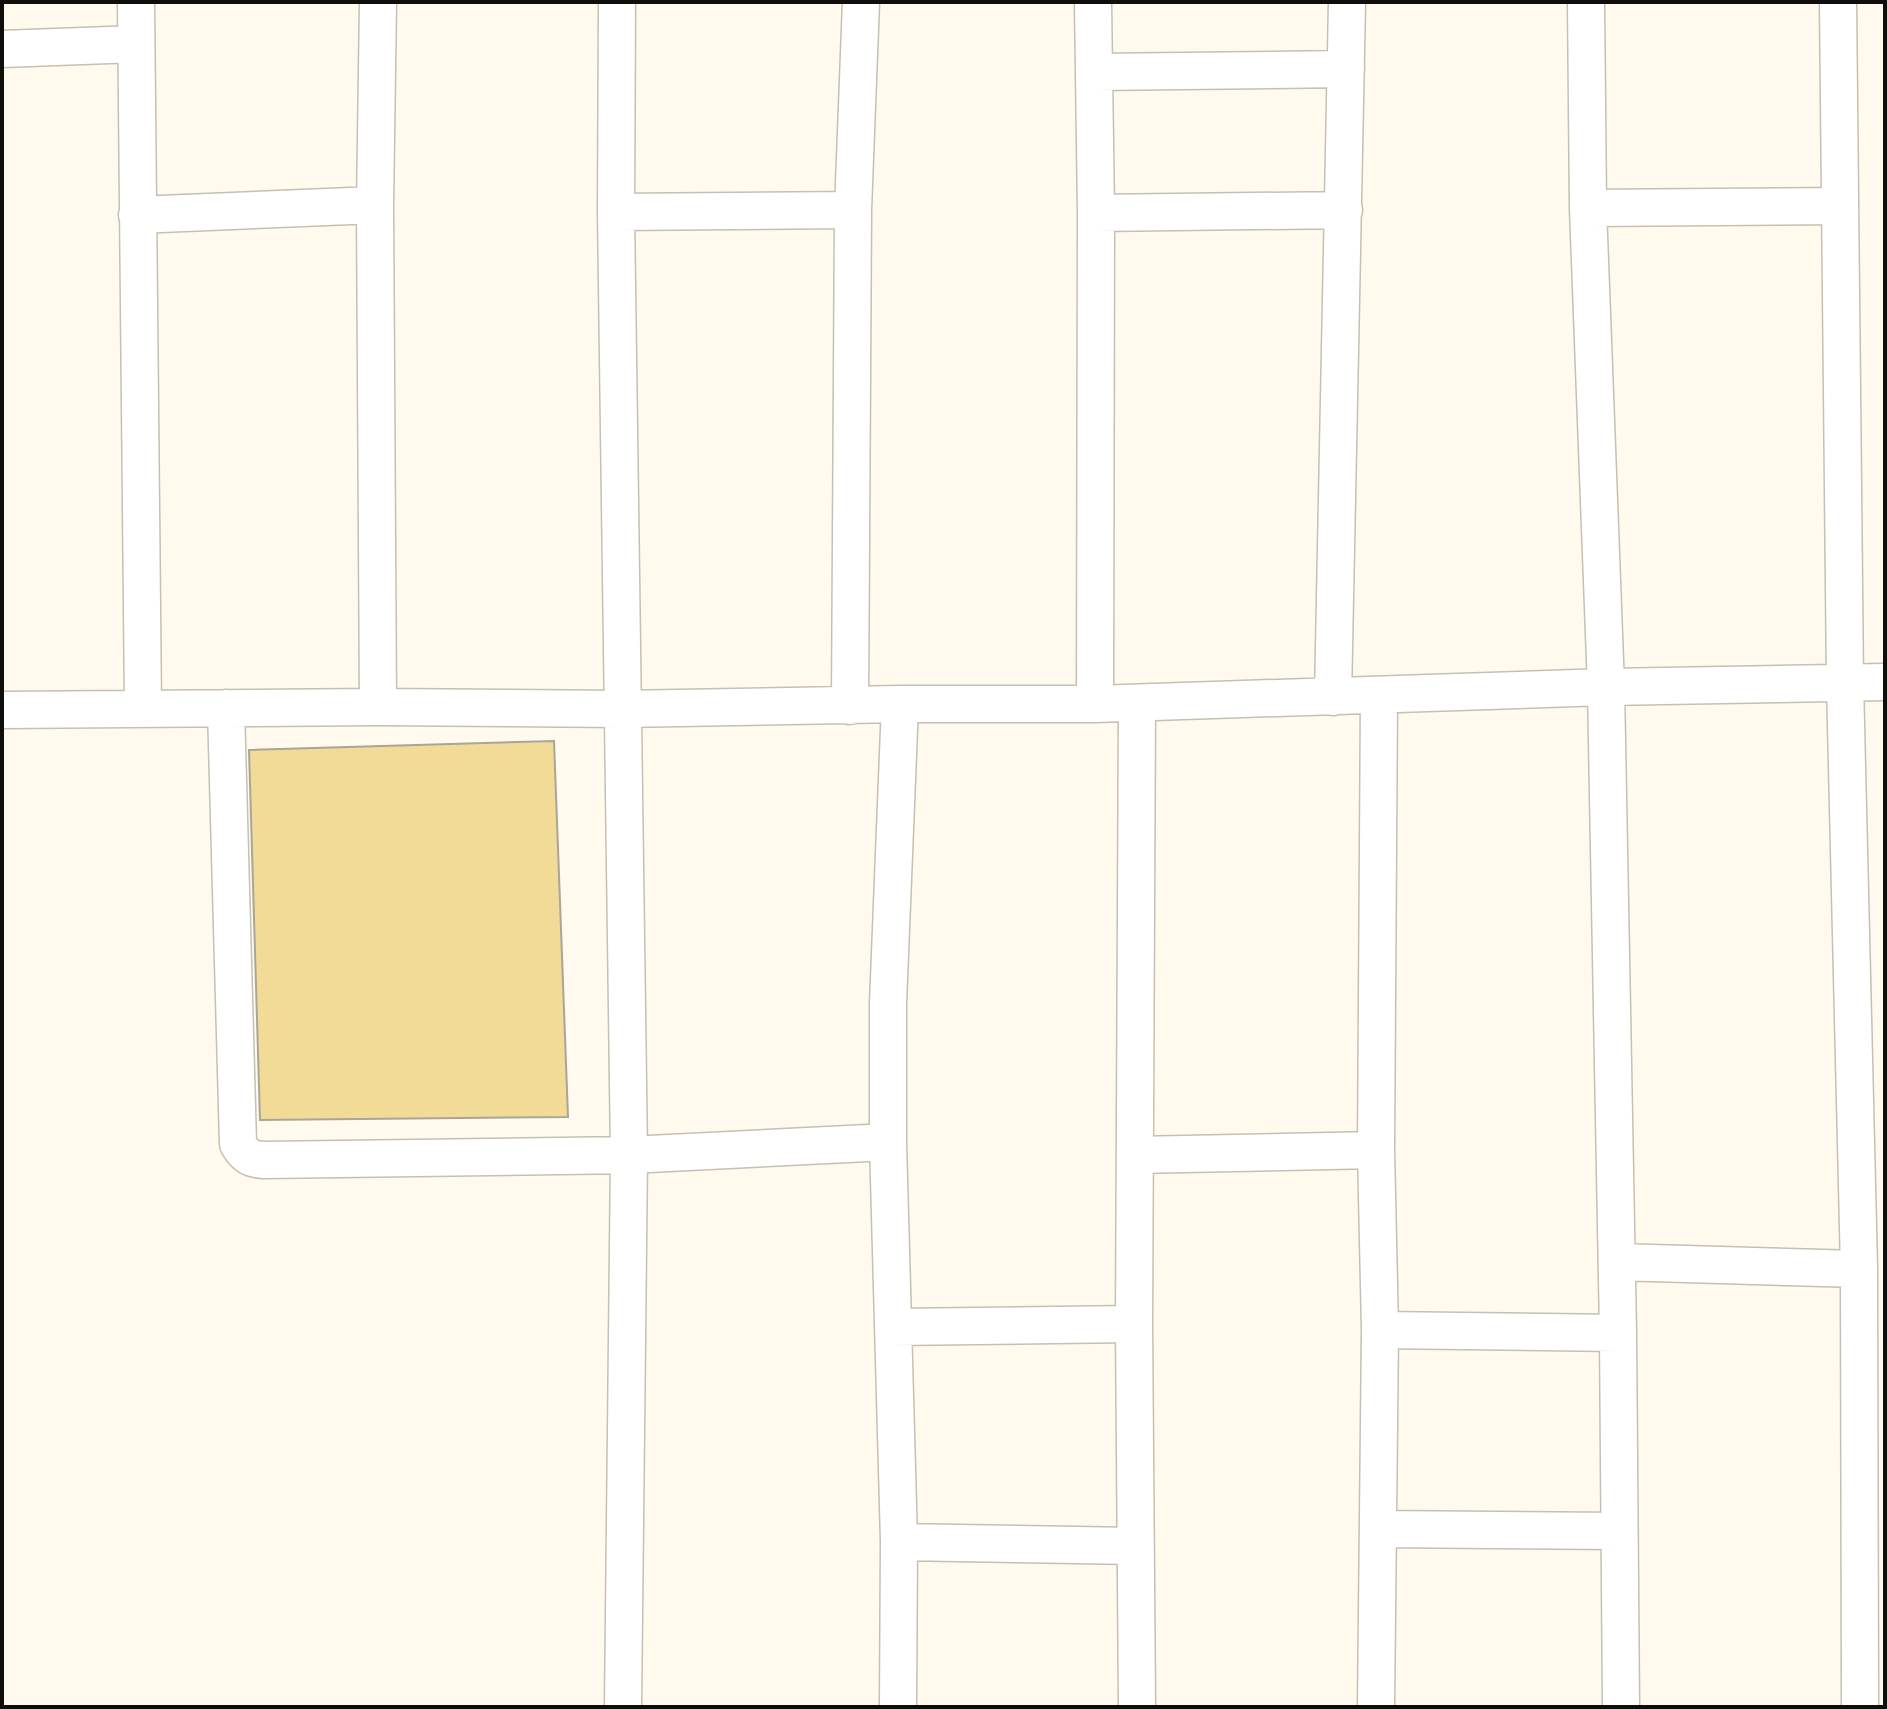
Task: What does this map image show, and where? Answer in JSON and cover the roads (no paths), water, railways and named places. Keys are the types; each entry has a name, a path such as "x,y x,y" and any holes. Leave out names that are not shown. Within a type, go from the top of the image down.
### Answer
{"street":[{"path":"136,2 143,708"},
{"path":"378,2 375,205 378,707"},
{"path":"617,2 616,212 629,1155 623,1707"},
{"path":"850,706 853,210 861,2"},
{"path":"1093,2 1095,704"},
{"path":"1333,697 1347,2"},
{"path":"1586,2 1588,208 1606,687 1617,1262 1621,1707"},
{"path":"1838,2 1845,682 1859,1269 1872,1333 1872,1544 1860,1707"},
{"path":"2,49 136,44"},
{"path":"1095,72 1346,69"},
{"path":"137,215 375,205"},
{"path":"1588,208 1840,206"},
{"path":"616,212 853,210"},
{"path":"1096,213 1344,210"},
{"path":"2,710 622,709 1095,704 1606,687 1885,682"},
{"path":"1376,1707 1380,1330 1376,1150 1379,696"},
{"path":"1137,703 1134,1324 1137,1707"},
{"path":"898,1707 899,1542 888,1142 888,1004 900,704"},
{"path":"226,708 238,1144 244,1154 264,1160 629,1155 888,1142"},
{"path":"1135,1155 1376,1150"},
{"path":"1617,1262 1859,1269"},
{"path":"894,1327 1134,1324"},
{"path":"1380,1330 1618,1333"},
{"path":"1378,1529 1619,1531"},
{"path":"899,1542 1135,1546"}]}
